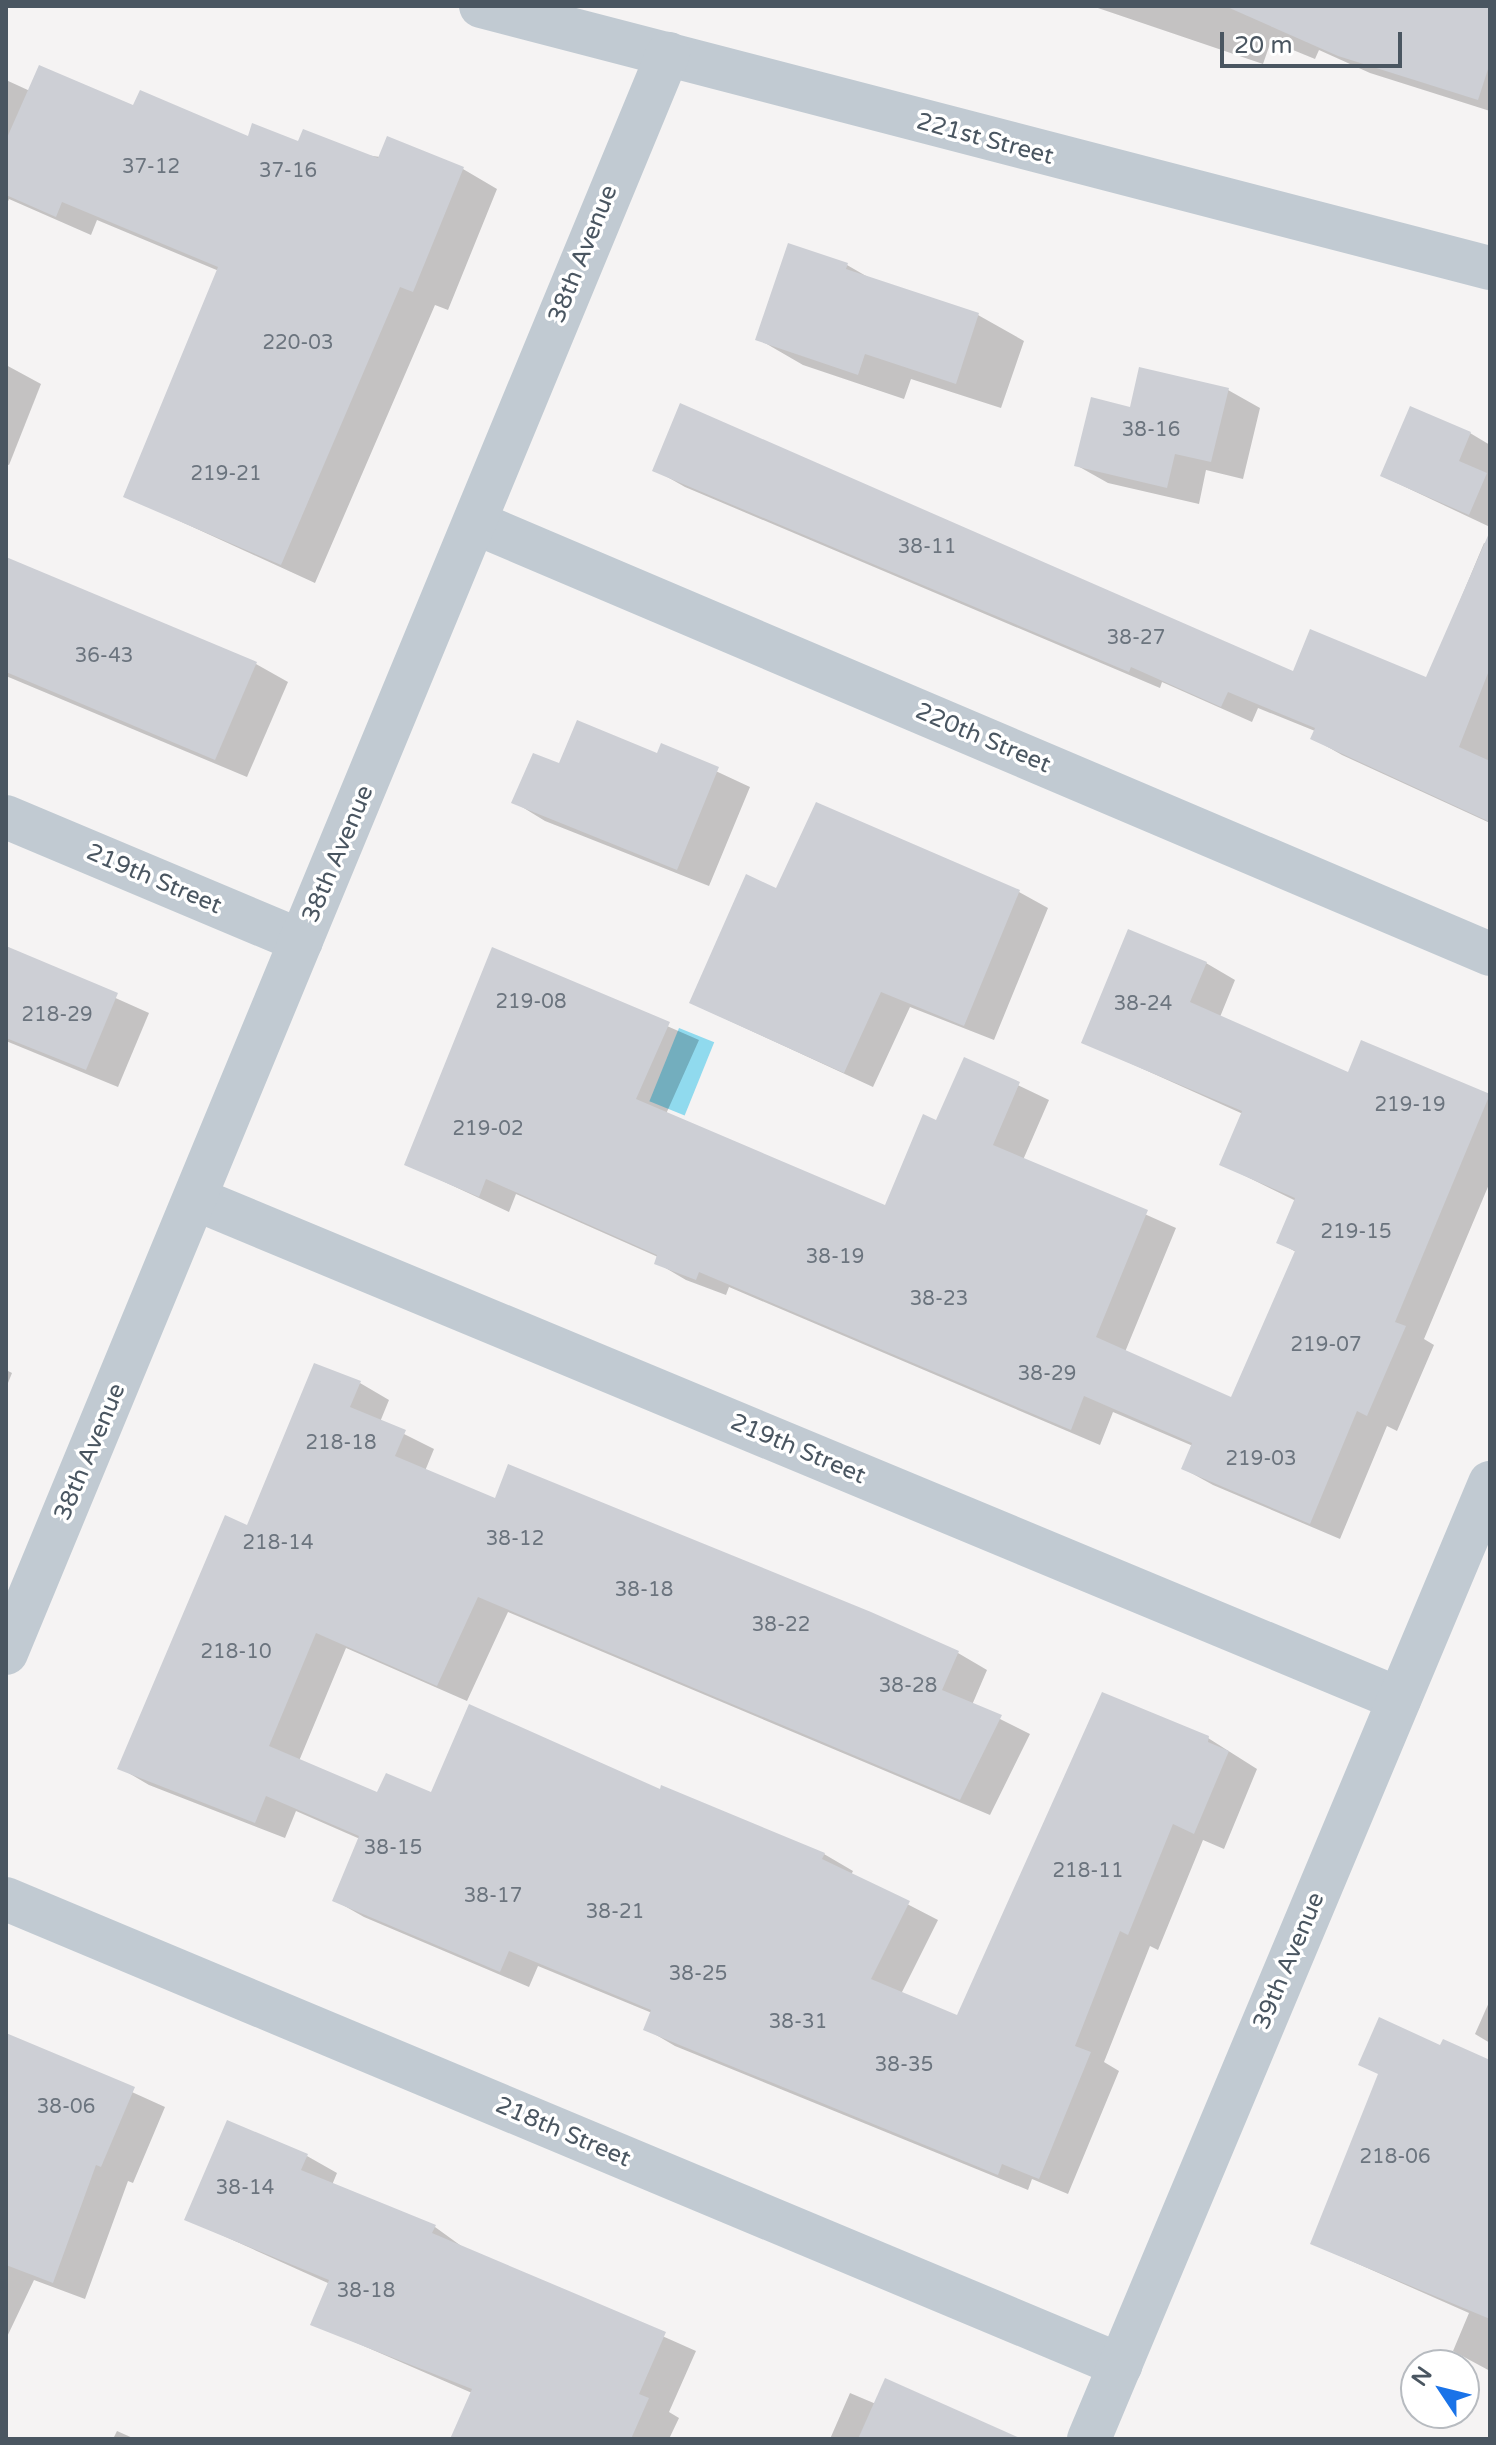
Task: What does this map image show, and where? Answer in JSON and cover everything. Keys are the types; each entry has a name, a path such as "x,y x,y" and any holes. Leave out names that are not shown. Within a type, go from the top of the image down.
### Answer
{"street":[{"name":"221st Street","path":"481,6 1490,268"},
{"name":"38th Avenue","path":"6,1653 668,54"},
{"name":"220th Street","path":"476,523 1490,954"},
{"name":"219th Street","path":"6,817 301,941"},
{"name":"219th Street","path":"196,1199 1399,1699"},
{"name":"39th Avenue","path":"1089,2439 1490,1483"},
{"name":"218th Street","path":"6,1899 1120,2365"}],"water":[{"path":"679,1028 714,1042 685,1115 649,1101"}],"building":[{"path":"1225,6 1490,6 1490,63 1478,100 1338,56"},
{"path":"39,65 133,105 140,90 248,136 252,123 298,141 303,129 378,158 387,136 464,167 413,292 400,287 281,565 123,497 218,267 62,202 56,217 6,195 6,140"},
{"path":"788,243 848,263 846,269 979,313 956,384 865,354 858,375 755,340"},
{"path":"1139,367 1229,388 1211,462 1175,454 1167,488 1074,466 1091,397 1130,407"},
{"path":"680,403 1293,671 1310,629 1426,677 1490,531 1490,668 1459,747 1490,761 1490,822 1310,739 1315,728 1228,692 1221,707 1131,667 1129,672 652,471"},
{"path":"1410,406 1471,432 1459,461 1487,473 1469,515 1380,476"},
{"path":"6,557 257,662 215,760 6,672"},
{"path":"577,720 657,753 661,743 719,767 677,870 511,803 533,753 559,763"},
{"path":"816,802 1020,890 964,1026 881,992 844,1073 689,1003 746,874 776,888"},
{"path":"1128,929 1207,962 1190,1002 1348,1072 1361,1040 1490,1094 1395,1322 1406,1326 1367,1416 1357,1411 1310,1524 1181,1469 1192,1443 1084,1396 1071,1430 699,1272 696,1280 654,1264 657,1255 486,1179 479,1197 404,1165 492,947 670,1022 636,1099 885,1205 923,1114 936,1120 964,1057 1020,1082 993,1145 1148,1210 1096,1337 1231,1397 1295,1251 1276,1243 1295,1198 1219,1165 1242,1111 1081,1043"},
{"path":"6,946 118,993 86,1070 6,1038"},
{"path":"314,1363 361,1381 350,1407 406,1430 395,1456 495,1498 508,1464 871,1612 959,1651 942,1690 1002,1715 960,1800 478,1597 437,1686 316,1633 269,1746 377,1792 386,1773 431,1792 469,1704 660,1789 661,1785 825,1853 822,1859 910,1901 871,1979 957,2015 1102,1692 1209,1736 1208,1742 1229,1751 1194,1834 1173,1824 1128,1935 1120,1931 1075,2046 1091,2052 1039,2179 1002,2164 998,2175 643,2030 651,2010 509,1951 500,1972 332,1901 359,1836 266,1796 255,1823 117,1769 225,1515 247,1525"},
{"path":"1379,2017 1440,2045 1443,2039 1490,2060 1490,2319 1310,2244 1378,2074 1358,2065"},
{"path":"6,2033 135,2087 101,2167 96,2165 53,2283 6,2265"},
{"path":"227,2120 308,2154 301,2170 436,2225 432,2233 666,2332 639,2394 649,2398 631,2439 450,2439 472,2389 310,2325 329,2280 184,2220"},
{"path":"885,2378 1022,2439 858,2439"}]}
